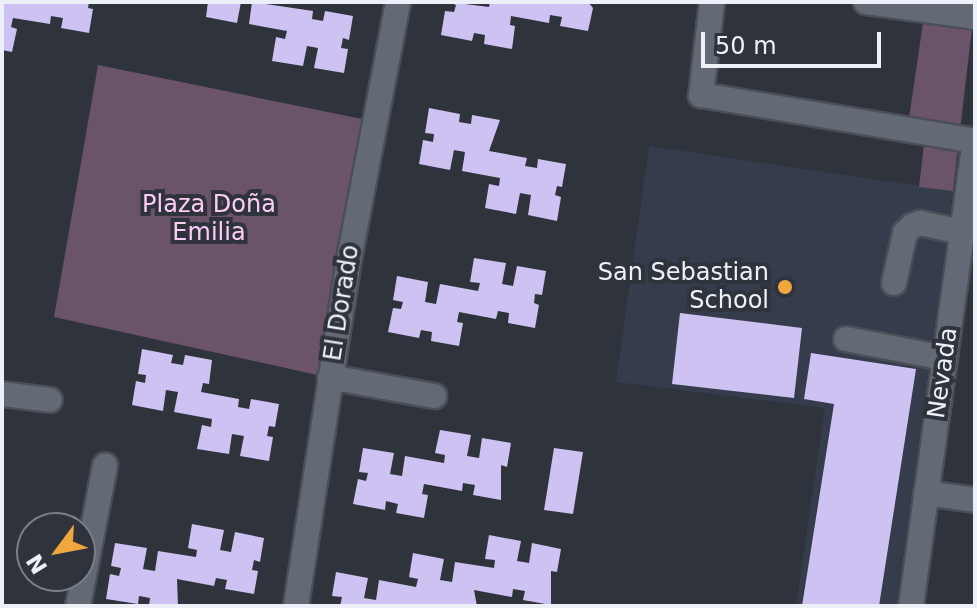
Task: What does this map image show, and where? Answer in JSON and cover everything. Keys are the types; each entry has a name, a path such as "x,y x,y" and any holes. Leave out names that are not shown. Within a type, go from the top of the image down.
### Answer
{"street":[{"name":"El Dorado","path":"296,606 330,377 398,2"},
{"path":"712,2 701,95 975,140"},
{"path":"866,2 975,17"},
{"name":"Nevada","path":"911,606 962,232 970,207 975,140"},
{"path":"894,283 905,233 912,226 932,224 962,232"},
{"path":"846,339 945,358"},
{"path":"330,377 434,396"},
{"path":"2,394 50,400"},
{"path":"78,606 105,466"},
{"path":"926,493 975,500"}],"shaded area":[{"name":"San Sebastian School","path":"649,146 953,191 896,606 796,606 825,408 616,382"}],"green space":[{"path":"926,2 975,2 953,191 919,187 925,135 907,132"},
{"name":"Plaza Doña Emilia","path":"98,65 367,120 322,376 54,317"}],"building":[{"path":"2,2 89,2 88,8 93,9 89,33 61,28 63,18 51,16 50,24 13,18 11,27 17,29 12,52 2,50"},
{"path":"208,2 241,2 237,23 206,17"},
{"path":"252,2 313,11 312,19 323,21 325,11 353,16 349,40 343,38 341,48 348,49 344,73 314,68 318,48 307,46 303,66 272,61 276,37 285,39 287,31 249,24"},
{"path":"449,2 489,7 490,2 588,2 593,8 588,31 560,26 562,17 550,15 549,23 511,16 510,25 515,26 512,49 484,44 485,35 474,33 472,41 441,35 445,11 454,12 456,5"},
{"path":"429,108 460,114 459,122 471,124 472,115 500,120 489,151 527,158 525,166 537,168 538,159 566,164 562,187 557,186 555,195 561,197 557,221 528,215 531,195 520,193 516,214 485,208 489,184 499,186 500,178 462,171 465,152 454,150 450,170 419,164 423,140 433,142 434,134 425,133"},
{"path":"474,258 506,263 502,284 513,286 517,266 546,271 542,295 535,294 534,303 539,305 535,328 508,323 509,313 498,311 496,319 459,312 457,322 463,323 459,346 431,341 432,332 421,330 419,338 388,332 393,308 401,309 403,302 393,300 397,276 428,282 425,302 436,304 440,284 478,291 480,283 470,282"},
{"path":"680,313 802,328 794,398 672,384"},
{"path":"142,349 173,355 171,363 183,365 185,355 212,360 209,384 203,383 201,392 239,399 238,407 249,409 251,399 279,404 275,427 269,426 267,436 273,437 269,461 240,456 244,436 232,434 229,454 197,449 202,425 211,427 212,419 174,412 178,392 166,390 163,411 132,405 136,381 145,383 146,375 138,374"},
{"path":"811,353 916,369 879,606 802,606 834,404 804,399"},
{"path":"440,430 471,435 467,456 479,458 482,438 511,443 507,467 501,465 501,500 473,495 475,485 463,483 462,491 424,484 422,494 428,495 424,518 396,513 398,504 386,501 385,510 353,504 358,479 366,481 368,473 359,472 363,448 394,453 390,474 402,476 405,456 444,463 445,455 435,453"},
{"path":"554,448 583,452 573,514 544,510"},
{"path":"192,524 224,530 220,550 231,552 235,532 264,538 260,562 254,560 252,570 258,571 254,594 225,589 227,580 216,578 214,586 177,579 178,606 149,606 150,598 139,596 138,604 106,599 110,574 119,576 121,568 111,566 115,543 147,548 143,569 155,571 158,551 196,557 197,550 188,548"},
{"path":"489,535 521,541 517,561 529,563 532,543 561,549 557,572 551,571 551,605 523,600 525,591 513,589 512,597 474,590 477,606 340,606 342,597 332,596 336,572 368,578 364,598 376,600 379,580 416,587 418,579 409,577 413,553 444,559 440,580 452,582 455,562 494,568 495,560 485,559"}],"place":[{"name":"San Sebastian School","path":"785,287"}]}
